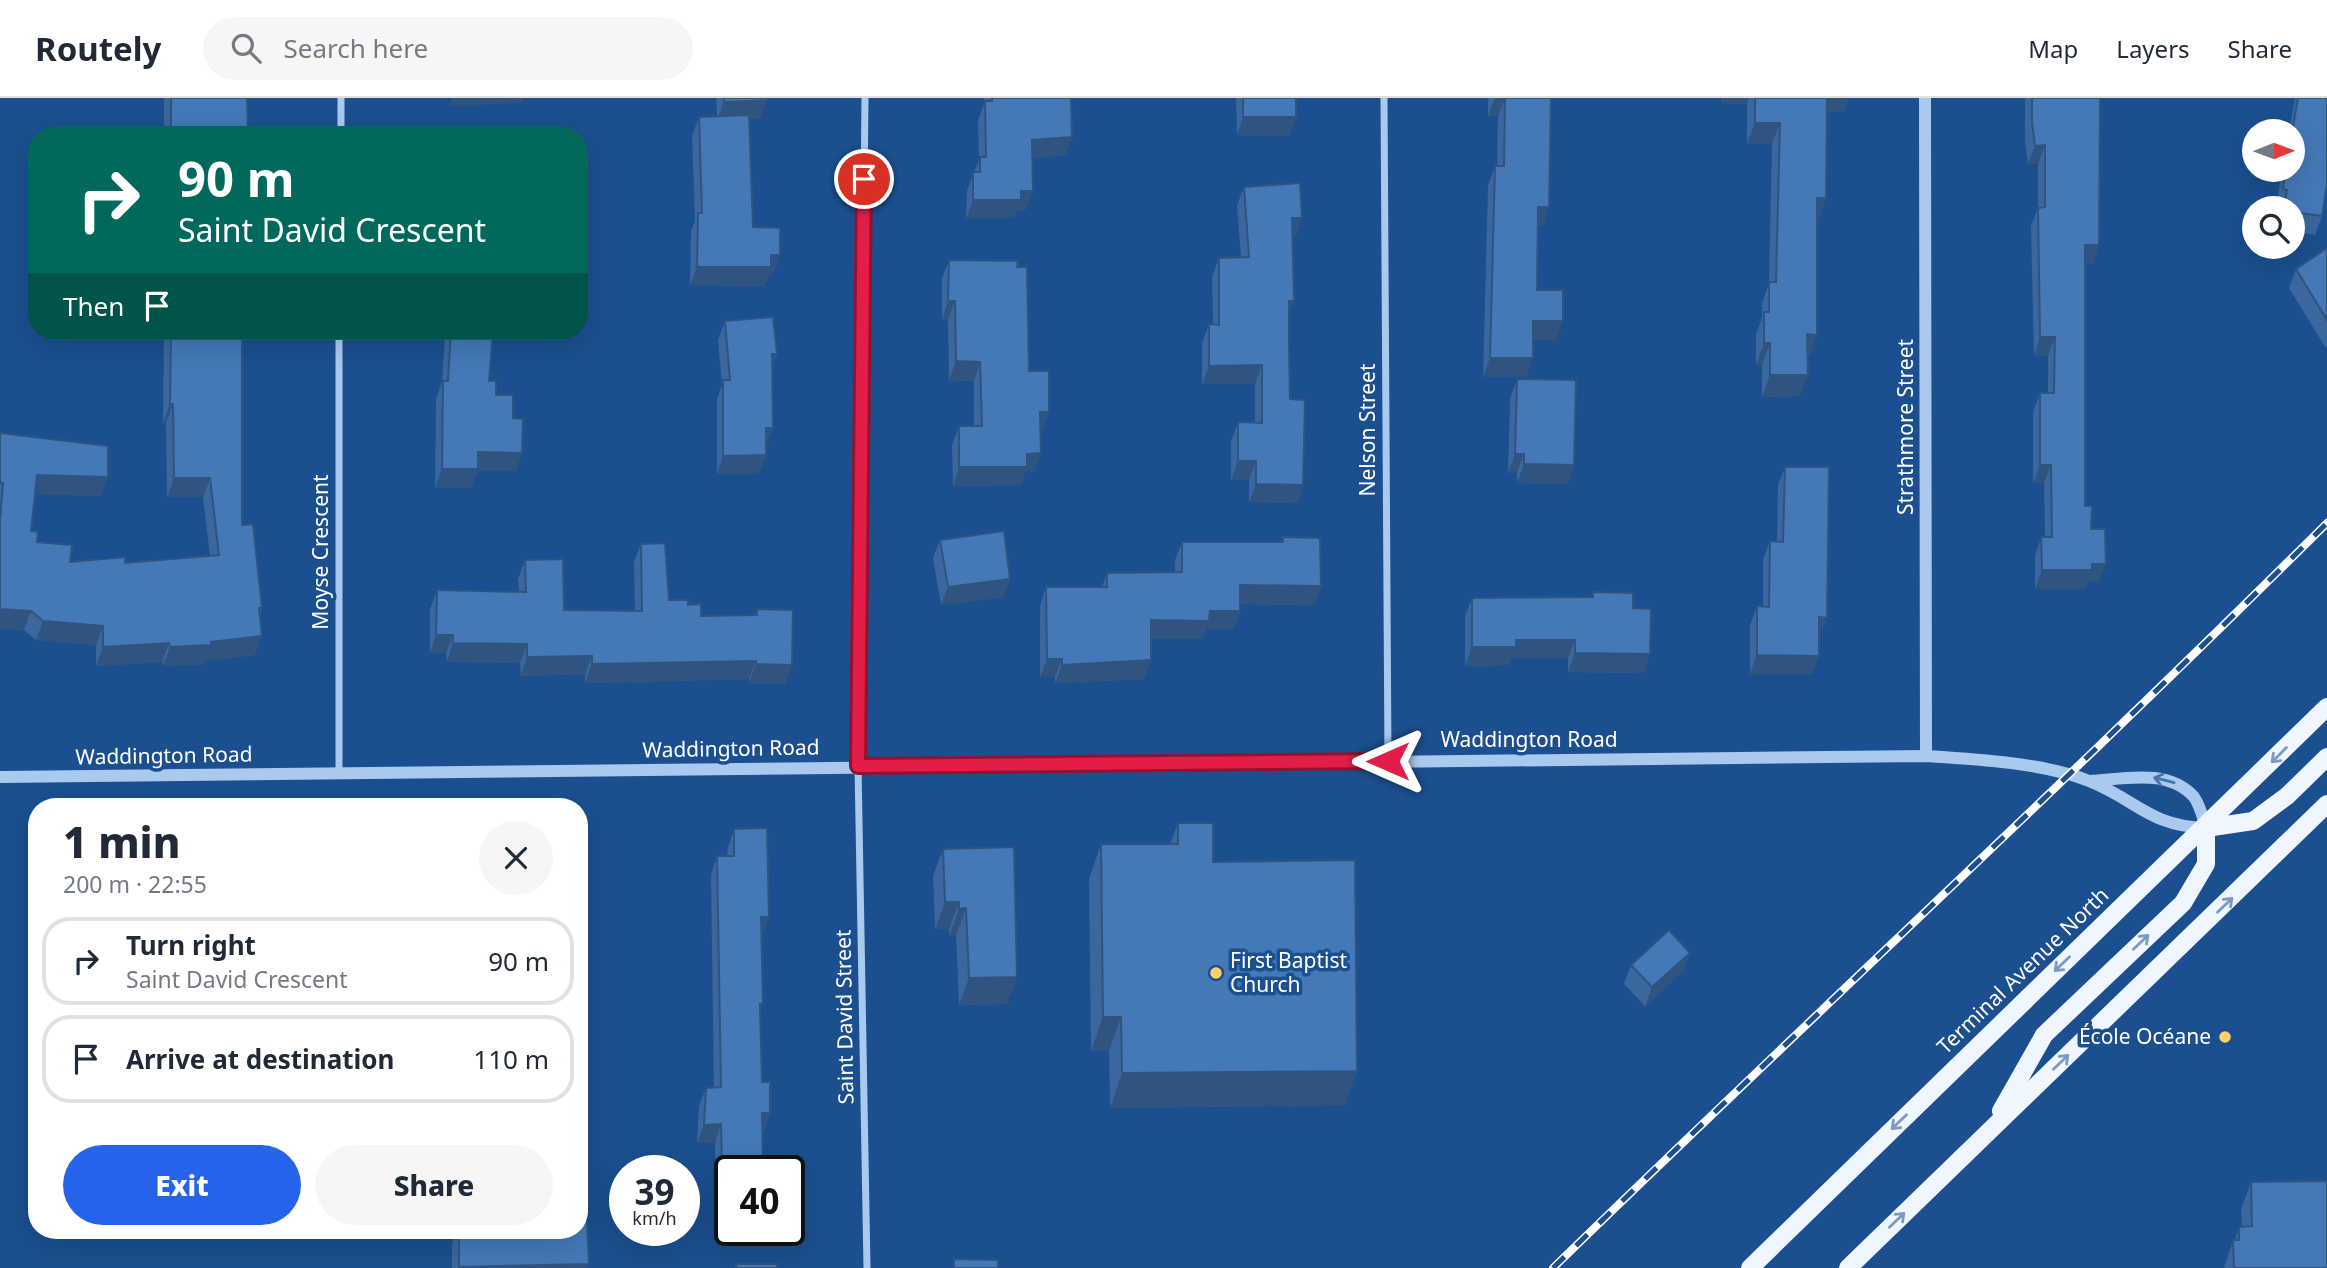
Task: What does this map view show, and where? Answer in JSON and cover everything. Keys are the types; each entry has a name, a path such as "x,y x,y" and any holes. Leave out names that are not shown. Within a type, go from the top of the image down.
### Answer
{"main road":[{"name":"Terminal Avenue North","path":"1750,1268 2206,828 2327,707"},
{"path":"1992,1127 2043,1035 2183,903 2206,864 2206,828 2253,821 2287,796 2327,757"},
{"path":"1849,1268 2327,804"}],"street":[{"path":"341,98 341,126"},
{"name":"Saint David Street","path":"865,98 858,766 867,1268"},
{"name":"Nelson Street","path":"1384,98 1388,761"},
{"name":"Strathmore Street","path":"1925,98 1926,756"},
{"name":"Moyse Crescent","path":"339,340 339,774"},
{"name":"Waddington Road","path":"0,777 1926,756 1977,759 2090,781 2159,777 2180,785 2196,799 2206,828 2178,827 2155,819 2090,781"}],"building":[{"path":"171,98 247,98 248,126 171,126"},
{"path":"724,98 767,98 767,100 724,102"},
{"path":"992,98 1071,98 1072,137 1032,140 1033,191 1021,191 1021,200 973,200 973,172 980,172 980,157 986,157 985,101 992,101"},
{"path":"1243,98 1296,98 1296,117 1243,117"},
{"path":"1505,98 1551,98 1549,207 1538,207 1537,290 1563,290 1563,321 1533,321 1533,358 1490,358 1495,166 1504,166"},
{"path":"1755,98 1827,98 1826,198 1817,198 1817,335 1807,334 1808,375 1770,375 1770,343 1764,343 1764,312 1769,312 1769,282 1776,282 1780,123 1755,123"},
{"path":"2032,98 2100,98 2099,245 2085,245 2085,506 2092,506 2091,529 2105,529 2106,564 2092,564 2092,570 2042,570 2041,537 2052,537 2051,465 2040,465 2040,393 2054,393 2055,337 2040,337 2038,208 2045,207 2045,145 2035,146"},
{"path":"2298,98 2327,98 2327,184 2322,216 2305,214 2305,196 2286,196 2287,190 2283,189 2284,182 2305,182 2305,119 2294,119"},
{"path":"749,115 753,227 780,228 780,255 771,255 771,267 697,267 698,213 702,213 699,117"},
{"path":"1300,183 1302,218 1292,218 1294,301 1289,301 1289,344 1290,399 1305,400 1303,485 1256,484 1256,461 1238,461 1238,422 1262,423 1262,365 1209,366 1209,324 1219,325 1219,258 1249,257 1244,187"},
{"path":"2327,248 2327,320 2296,269"},
{"path":"949,260 1018,261 1017,267 1027,267 1029,371 1049,371 1049,412 1040,412 1041,453 1027,454 1027,467 959,467 959,426 982,426 980,362 956,361 955,301 948,301"},
{"path":"773,317 777,354 772,354 773,428 766,428 766,455 723,456 723,380 730,380 725,321"},
{"path":"171,340 242,340 242,525 253,524 262,608 259,608 262,636 211,642 211,645 170,647 169,643 103,647 103,626 43,621 31,611 0,609 3,483 0,483 0,433 108,446 108,477 37,475 31,531 38,532 37,542 72,545 70,562 125,557 125,563 219,555 210,478 174,478 173,404 170,404"},
{"path":"450,340 492,340 489,381 496,381 496,395 513,395 513,418 523,419 522,453 478,452 478,469 442,469 443,381 448,381"},
{"path":"1517,379 1576,380 1574,465 1524,464 1524,454 1515,454"},
{"path":"1785,467 1829,467 1827,618 1819,617 1819,656 1757,655 1757,606 1769,607 1770,541 1783,542"},
{"path":"1004,531 1010,579 948,587 940,540"},
{"path":"1283,537 1320,538 1321,586 1240,585 1240,611 1210,611 1209,621 1151,620 1151,660 1062,665 1062,659 1047,659 1046,587 1107,587 1107,573 1182,572 1182,542 1283,542"},
{"path":"665,543 669,600 688,600 688,605 701,604 701,616 757,615 757,609 793,610 792,665 756,664 756,661 592,664 592,656 527,657 527,644 453,643 453,635 436,635 437,590 526,592 525,560 563,559 564,610 642,611 641,544"},
{"path":"1593,592 1633,593 1633,608 1651,609 1650,654 1575,653 1575,640 1516,640 1516,647 1472,647 1472,598 1593,597"},
{"name":"First Baptist Church","path":"1178,823 1213,823 1213,862 1355,860 1357,1071 1122,1073 1121,1017 1103,1017 1101,844 1178,844"},
{"path":"767,828 769,917 761,917 763,1004 760,1004 762,1082 770,1082 770,1113 762,1113 763,1155 722,1155 721,1124 704,1125 706,1088 721,1087 717,856 734,856 734,829"},
{"path":"1014,847 1017,977 969,978 966,908 959,909 959,902 945,902 943,849"},
{"path":"1669,930 1690,953 1652,987 1631,965"},
{"path":"2327,1181 2327,1268 2234,1268 2233,1240 2239,1240 2239,1227 2252,1226 2251,1182"},
{"path":"459,1239 588,1239 589,1264 459,1267"},
{"path":"954,1259 998,1260 998,1268 954,1268"},
{"path":"736,1264 777,1264 777,1268 736,1268"}],"railway":[{"path":"1553,1268 2135,711 2327,523"}],"place":[{"name":"First Baptist Church","path":"1216,973"},
{"name":"École Océane","path":"2225,1037"}],"route":[{"path":"864,179 858,766 1388,761"}]}
